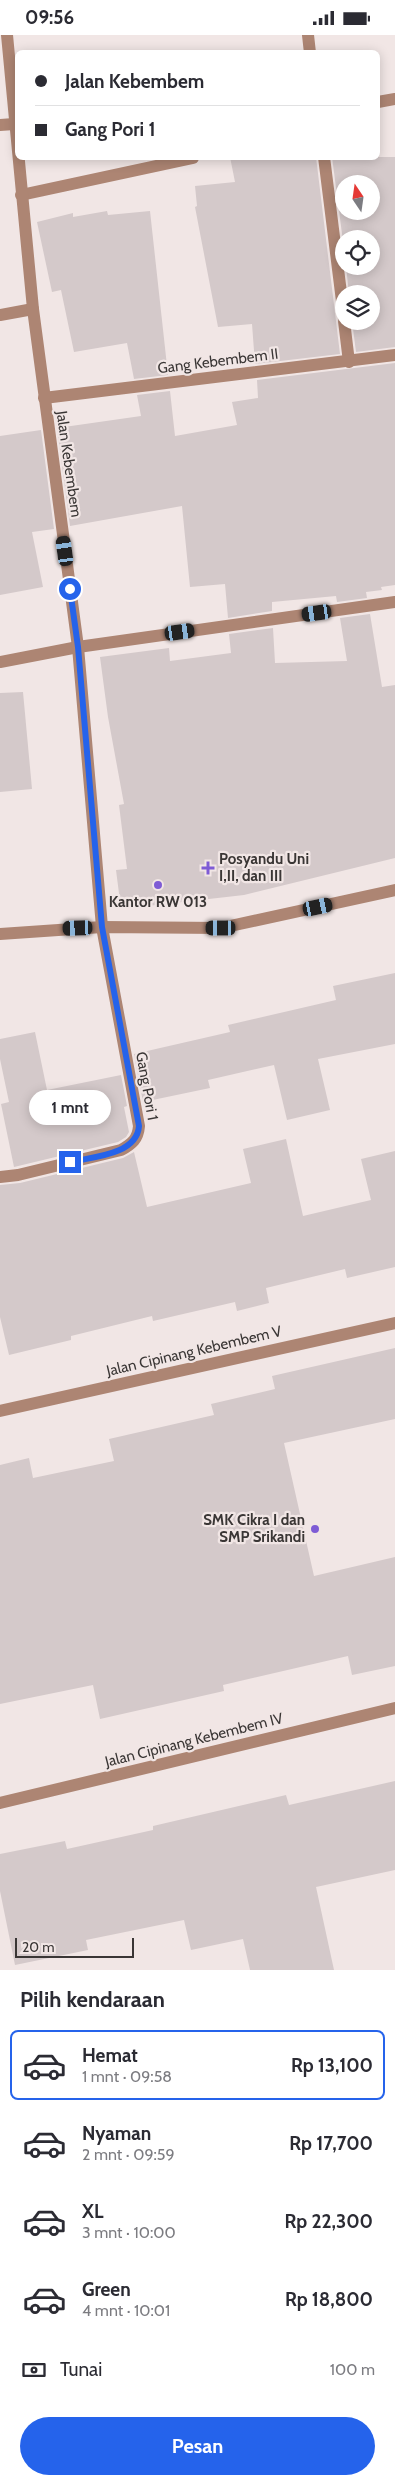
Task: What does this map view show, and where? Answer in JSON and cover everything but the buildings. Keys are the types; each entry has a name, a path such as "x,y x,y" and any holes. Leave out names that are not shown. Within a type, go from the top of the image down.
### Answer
{"street":[{"name":"Jalan Kebembem","path":"7,35 15,133"},
{"path":"308,35 310,50"},
{"path":"380,102 395,99"},
{"path":"0,125 14,123"},
{"name":"Jalan Kebembem","path":"18,160 44,398 78,647 102,927"},
{"path":"21,195 184,160"},
{"path":"324,160 340,285"},
{"path":"0,315 33,309"},
{"path":"345,330 349,362"},
{"name":"Gang Kebembem II","path":"44,398 395,355"},
{"path":"0,663 78,647 395,602"},
{"path":"0,934 102,927 221,928 395,890"},
{"name":"Gang Pori 1","path":"0,1177 18,1175 121,1150 132,1144 138,1135 139,1126 102,927"},
{"name":"Jalan Cipinang Kebembem V","path":"0,1411 395,1323"},
{"name":"Jalan Cipinang Kebembem IV","path":"0,1803 395,1708"}],"place":[{"name":"Posyandu Uni I,II, dan III","path":"208,868"},
{"name":"Kantor RW 013","path":"158,885"},
{"name":"SMK Cikra I dan SMP Srikandi","path":"315,1529"}],"route":[{"path":"70,589 78,647 102,927 139,1126 138,1135 132,1144 121,1150 70,1162"}]}
